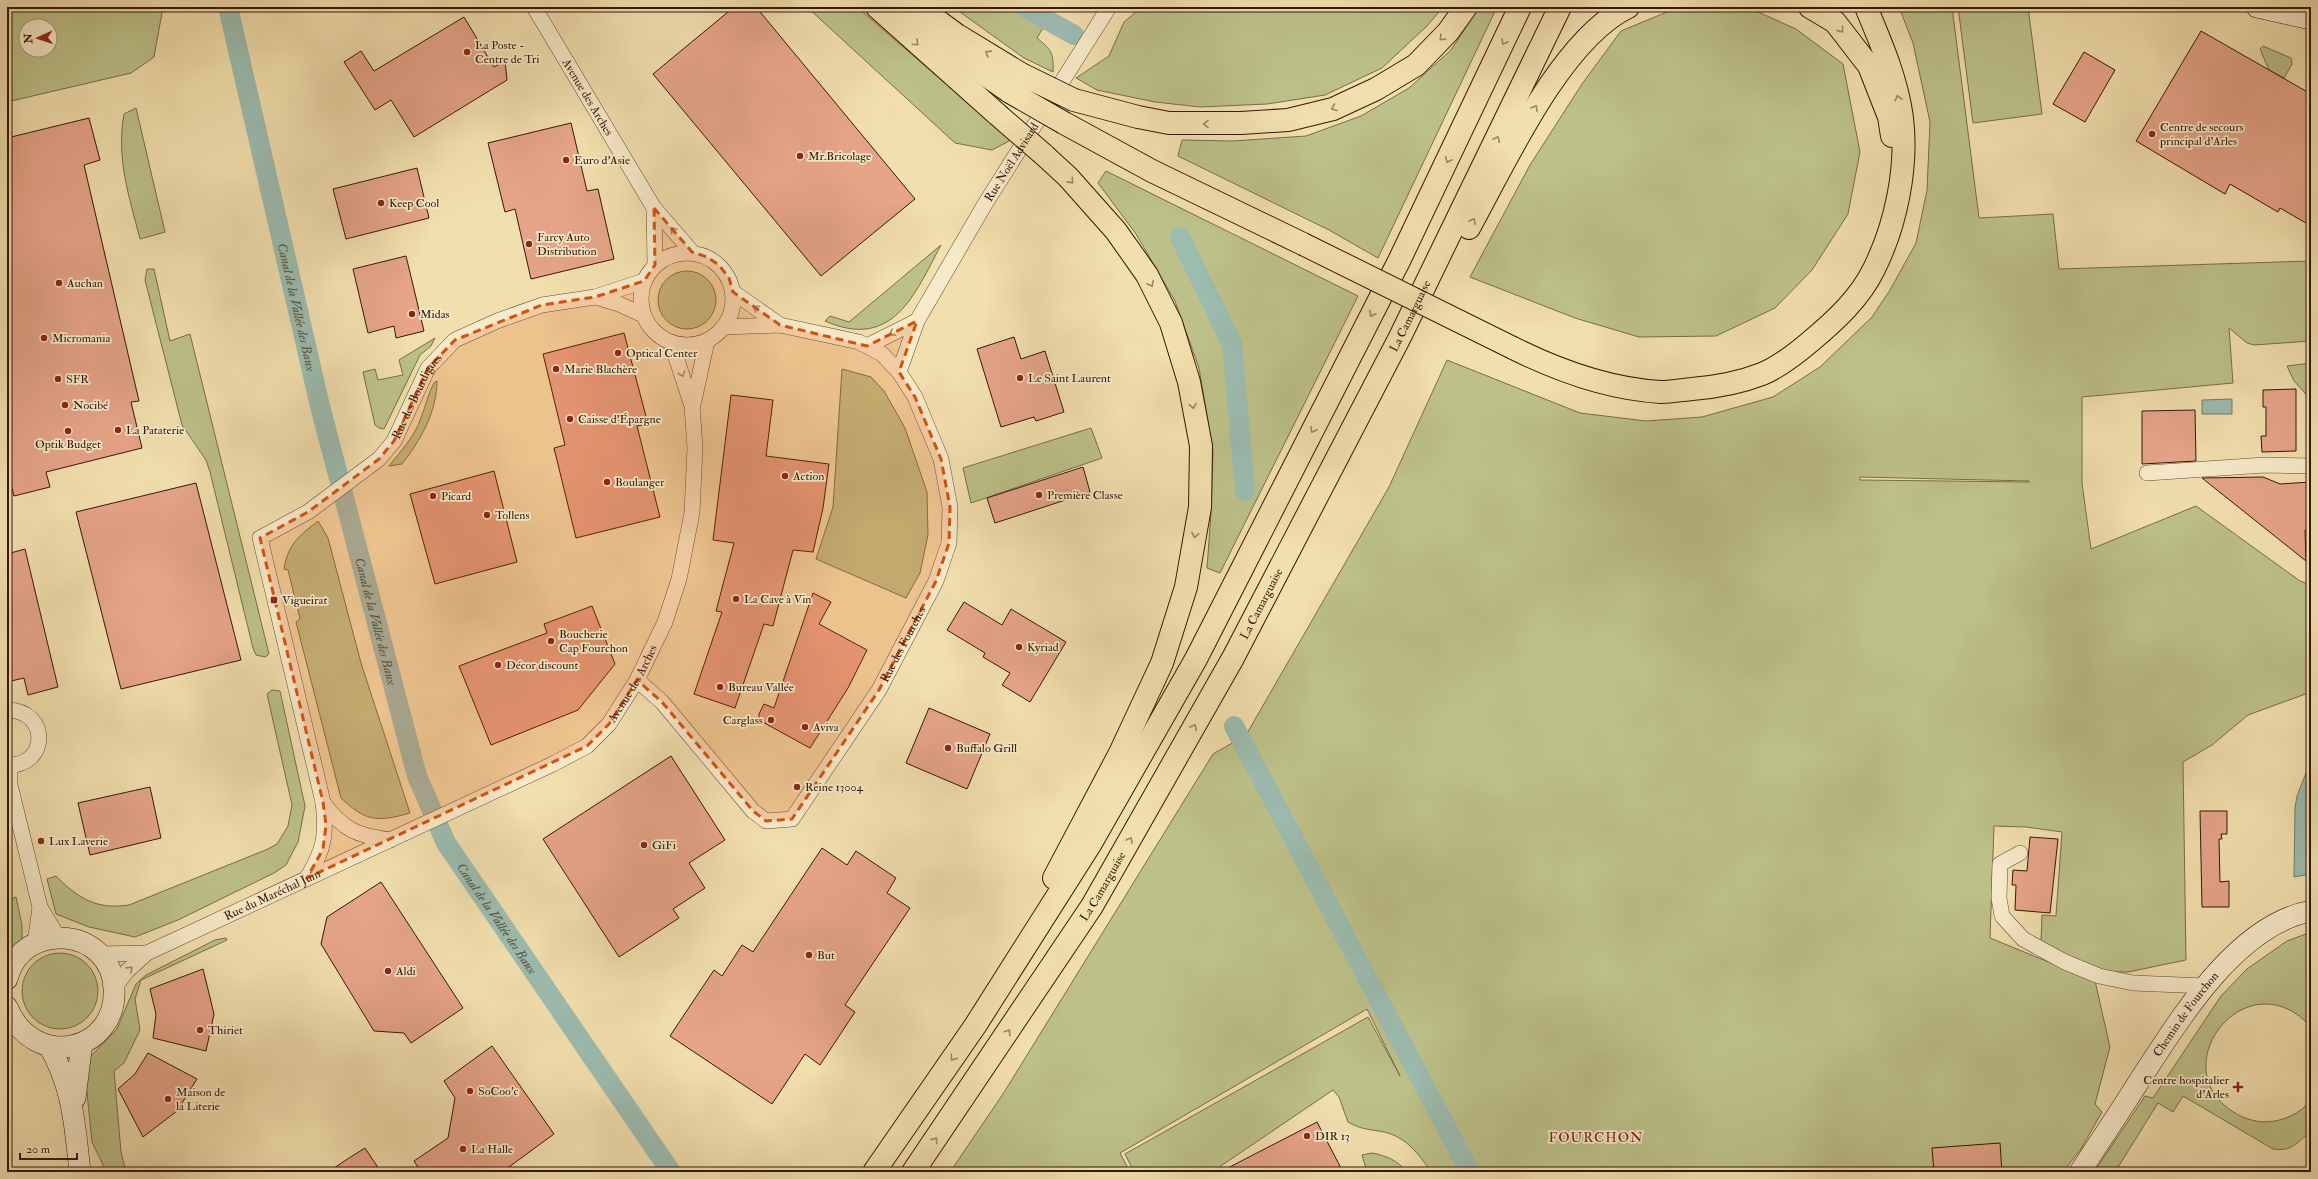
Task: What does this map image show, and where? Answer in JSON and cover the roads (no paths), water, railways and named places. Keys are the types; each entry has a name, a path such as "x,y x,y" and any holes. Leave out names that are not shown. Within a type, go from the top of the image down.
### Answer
{"highway":[{"path":"877,7 1044,154 1068,177 1116,231 1147,276 1171,323 1189,382 1200,446 1200,507 1186,587 1162,663 1120,753 975,1026"},
{"path":"896,7 949,50 1016,83 1138,117 1169,123 1234,123 1288,120 1333,109 1376,88 1416,65 1448,32 1466,7"},
{"path":"919,7 957,35 1064,123 1152,171 1542,362 1611,386 1662,392 1724,386 1764,374 1800,350 1834,323 1855,298 1874,270 1888,234 1898,192 1904,151 1899,97 1886,53 1866,7"},
{"path":"874,1172 975,1026 1091,843 1196,659 1399,261 1520,7"},
{"name":"La Camarguaise","path":"913,1172 1092,906 1233,658 1400,337 1560,7"},
{"path":"1400,337 1452,258 1539,101 1581,42 1628,7"},
{"path":"1810,7 1835,22 1869,66 1889,118 1896,152 1898,192"}],"main road":[{"path":"2257,7 2311,19"},
{"name":"Chemin de Fourchon","path":"2080,1172 2178,1021 2228,959 2270,927 2295,914 2311,910"},
{"path":"7,979 15,960 35,943 58,937 80,941 100,954 110,970 114,987 114,1004 107,1020 96,1033 82,1043 66,1047 49,1046 35,1042 15,1032 7,1007"},
{"path":"74,1109 82,1043"},
{"path":"49,1046 61,1067 74,1109 80,1172"}],"street":[{"name":"Avenue des Arches","path":"534,7 654,208 692,252"},
{"name":"Rue Noël Advisard","path":"899,372 918,321 1012,158 1109,7"},
{"name":"Avenue des Arches","path":"654,208 655,264"},
{"path":"692,252 707,256 719,265 729,278 733,292 733,304 724,327 707,341 683,345 671,342 654,331 643,315 640,303 644,281 655,264 666,257 679,253 692,252"},
{"name":"Rue des Bourdigues","path":"323,802 260,538 308,512 379,459 394,441 428,368 455,340 497,321 542,305 595,297 644,281"},
{"name":"Rue des Fourches","path":"733,292 780,325"},
{"name":"Rue des Bourdigues","path":"595,297 619,304 643,315"},
{"path":"867,346 918,321"},
{"name":"Rue des Fourches","path":"637,680 662,702 753,811 766,821 792,819 879,690 936,581 949,543 950,507 940,458 915,396 899,372 882,354 859,342 780,325 724,327"},
{"name":"Avenue des Arches","path":"692,406 707,341"},
{"name":"Avenue des Arches","path":"393,838 587,746 609,724 637,680 665,622 682,562 692,513 695,448 692,406 671,342"},
{"path":"2147,473 2265,465 2311,466"},
{"path":"7,710 15,710 30,718 39,733 36,750 32,757 24,763 9,766 10,785 40,907 58,937"},
{"path":"323,802 337,821 349,829 367,836 393,838"},
{"path":"307,878 323,849 326,825 323,802"},
{"name":"Rue du Maréchal Juin","path":"114,987 127,971 147,953 393,838"},
{"path":"2020,853 2000,864 1999,898 2002,916 2023,939 2065,962 2099,976 2133,982 2205,986"},
{"path":"35,943 40,907"},
{"name":"Rue du Maréchal Juin","path":"100,954 147,953"}],"waterway":[{"name":"Canal de la Vallée des Baux","path":"228,7 320,406 417,776 446,843 671,1172"},
{"path":"1024,7 1074,35"},
{"path":"1180,237 1232,344 1245,491"},
{"path":"1234,726 1470,1172"}],"place":[{"name":"La Poste - Centre de Tri","path":"467,52"},
{"name":"Centre de secours principal d'Arles","path":"2152,134"},
{"name":"Mr.Bricolage","path":"800,156"},
{"name":"Euro d'Asie","path":"566,160"},
{"name":"Keep Cool","path":"381,203"},
{"name":"Farcy Auto Distribution","path":"529,244"},
{"name":"Auchan","path":"59,283"},
{"name":"Midas","path":"412,314"},
{"name":"Micromania","path":"44,338"},
{"name":"Optical Center","path":"618,353"},
{"name":"Marie Blachère","path":"556,369"},
{"name":"Le Saint Laurent","path":"1020,378"},
{"name":"SFR","path":"58,379"},
{"name":"Nocibé","path":"65,405"},
{"name":"Caisse d'Épargne","path":"570,419"},
{"name":"La Pataterie","path":"118,430"},
{"name":"Optik Budget","path":"68,431"},
{"name":"Action","path":"785,476"},
{"name":"Boulanger","path":"607,482"},
{"name":"Première Classe","path":"1039,495"},
{"name":"Picard","path":"433,496"},
{"name":"Tollens","path":"487,515"},
{"name":"La Cave à Vin","path":"736,599"},
{"name":"Vigueirat","path":"274,600"},
{"name":"Boucherie Cap Fourchon","path":"551,641"},
{"name":"Kyriad","path":"1019,647"},
{"name":"Décor discount","path":"498,665"},
{"name":"Bureau Vallée","path":"720,687"},
{"name":"Carglass","path":"771,720"},
{"name":"Aviva","path":"805,727"},
{"name":"Buffalo Grill","path":"948,748"},
{"name":"Reine 13004","path":"797,787"},
{"name":"Lux Laverie","path":"41,841"},
{"name":"GiFi","path":"644,845"},
{"name":"But","path":"809,955"},
{"name":"Aldi","path":"388,971"},
{"name":"Thiriet","path":"200,1030"},
{"name":"Centre hospitalier d'Arles","path":"2238,1087"},
{"name":"SoCoo'c","path":"470,1091"},
{"name":"Maison de la Literie","path":"168,1099"},
{"name":"DIR 13","path":"1307,1136"},
{"name":"La Halle","path":"463,1149"}],"district":[{"name":"FOURCHON","path":"1596,1137"}]}
